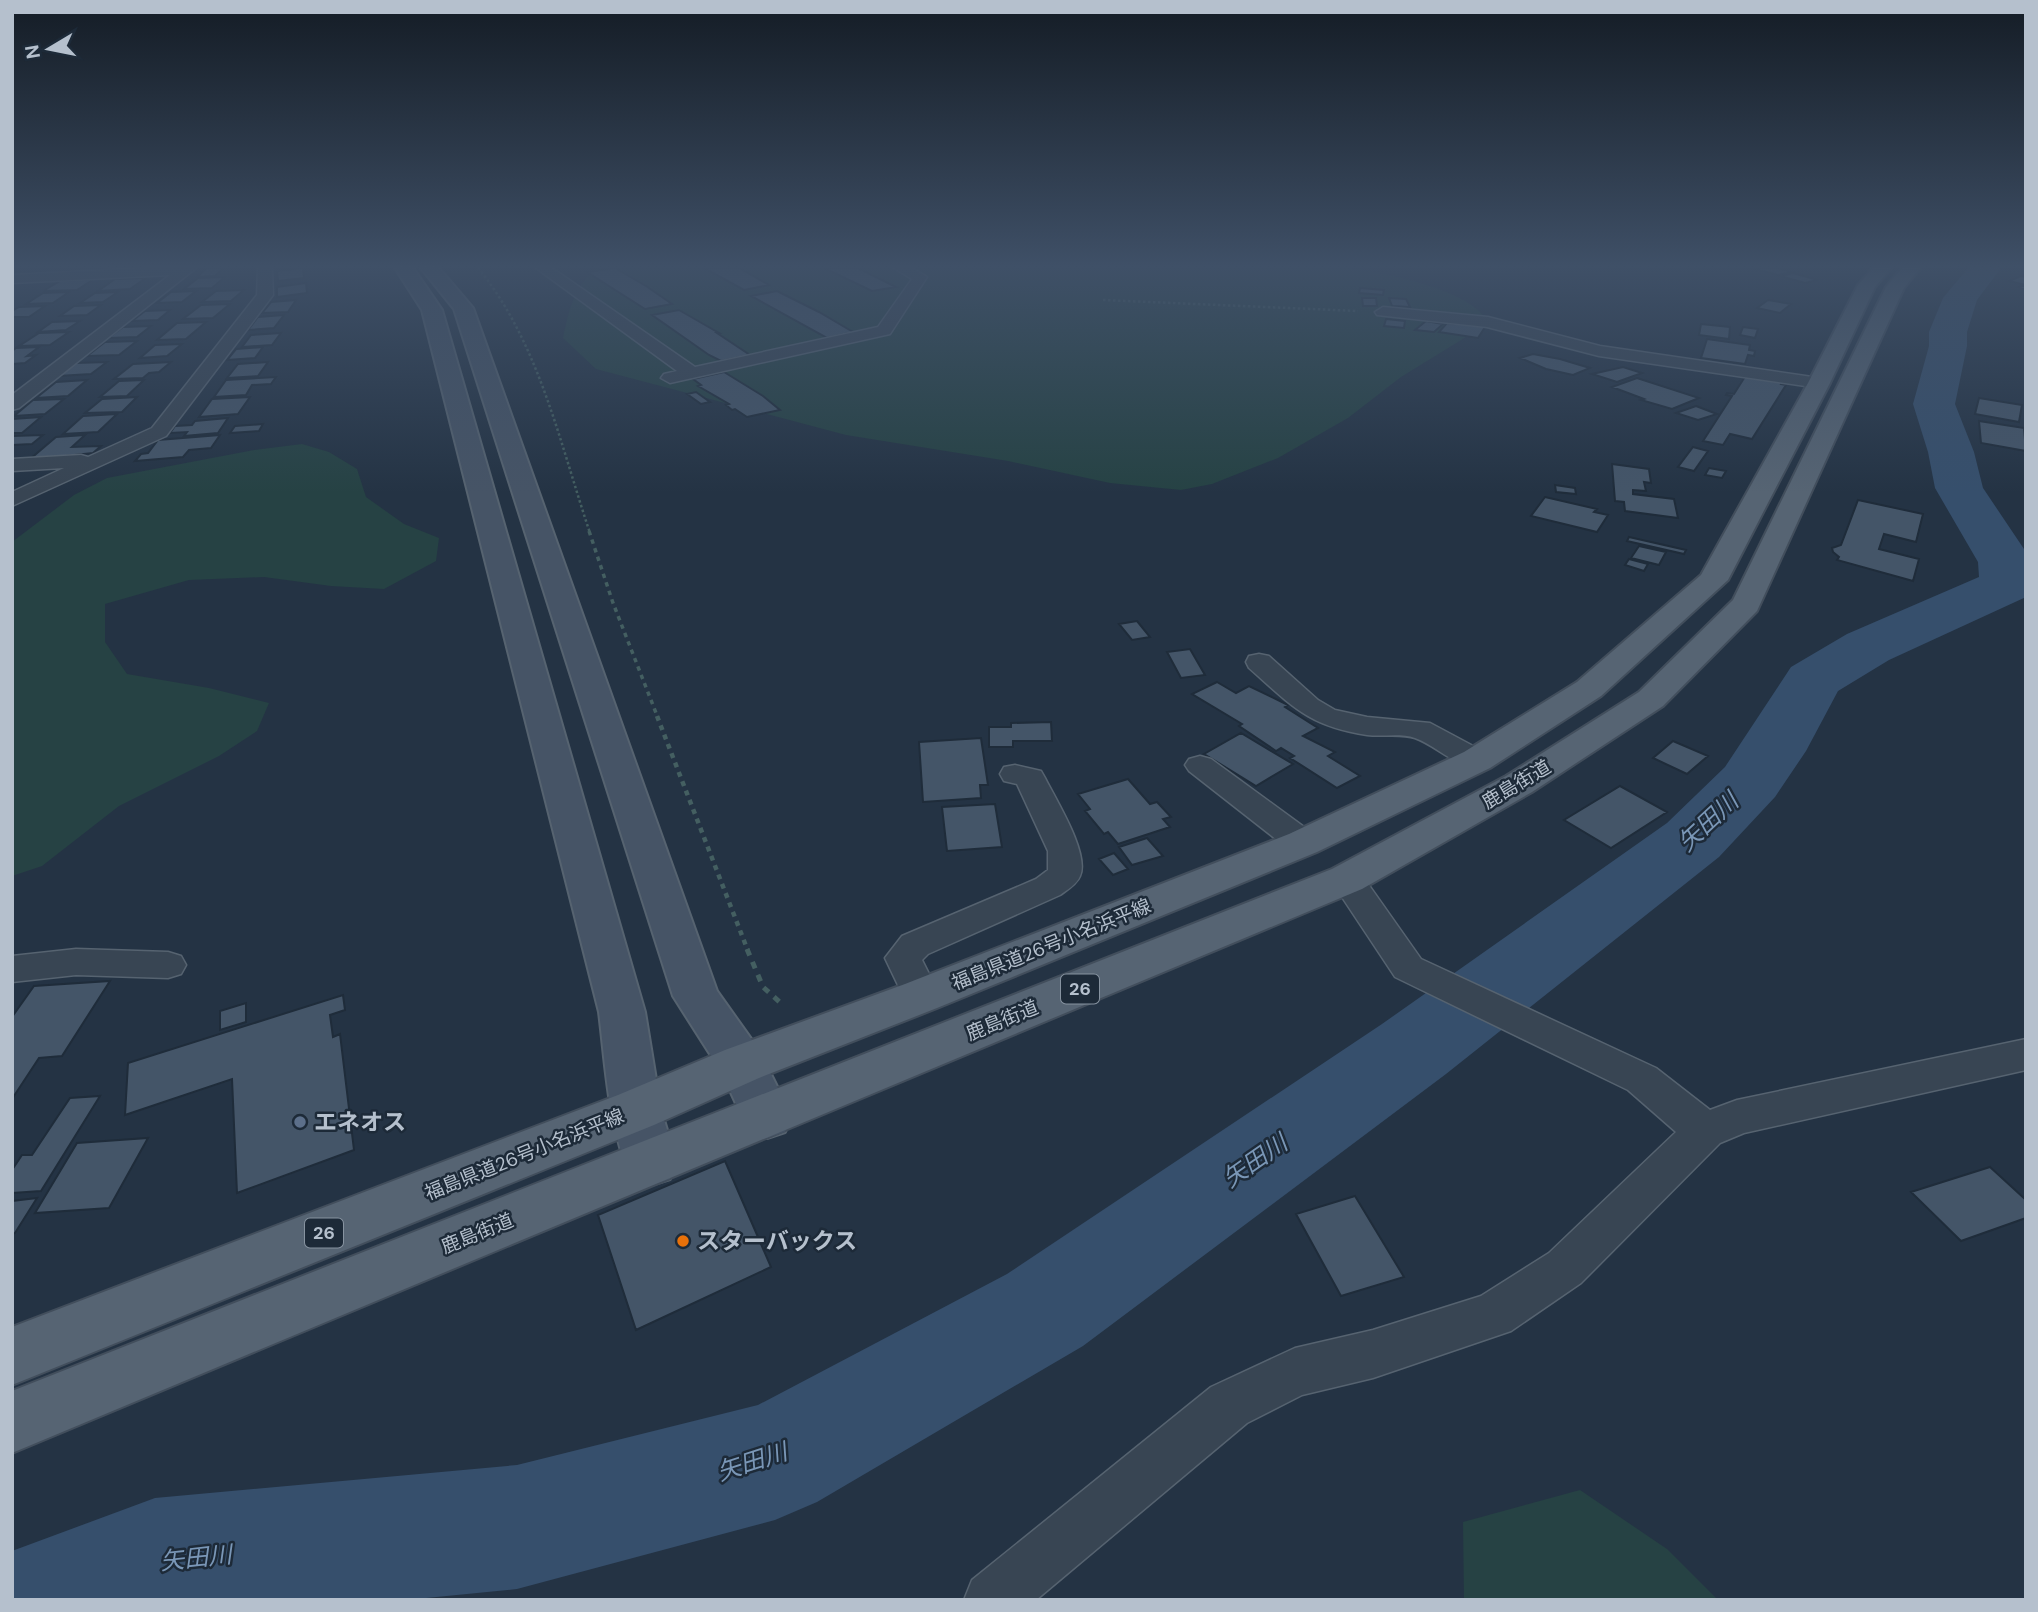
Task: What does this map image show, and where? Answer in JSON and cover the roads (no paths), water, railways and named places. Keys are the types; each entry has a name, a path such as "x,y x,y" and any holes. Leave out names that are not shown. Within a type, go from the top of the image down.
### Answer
{"main road":[{"name":"福島県道26号小名浜平線","path":"12,1356 1303,843 1477,760 1589,689 1713,580 1838,343"},
{"name":"鹿島街道","path":"12,1422 1348,879 1520,784 1651,699 1746,604 1869,343"}],"street":[{"path":"12,404 91,343"},
{"path":"12,500 159,432 228,343"},
{"path":"441,343 622,1012 636,1110 651,1163"},
{"path":"475,343 696,996 742,1064 767,1117"},
{"path":"649,343 691,373"},
{"path":"670,378 828,343"},
{"path":"1569,343 1598,351 1818,383"},
{"path":"12,465 96,460"},
{"path":"1259,662 1308,706 1325,716 1367,726 1420,729 1477,760"},
{"path":"1200,765 1303,843"},
{"path":"921,996 903,958 915,946 1048,887 1065,874 1064,851 1030,778 1015,774"},
{"path":"1348,879 1408,968 1642,1079 1705,1132"},
{"path":"12,969 76,962 168,965"},
{"path":"992,1600 1228,1405 1295,1372 1373,1354 1494,1315 1565,1268 1705,1132 1737,1117 2026,1054"}],"waterway":[{"name":"矢田川","path":"50,1600 155,1561 517,1527 775,1460 1045,1310 1414,1049 1693,840 1750,782 1772,751 1813,680 1868,647 2007,585 2005,562 1959,488 1951,452 1934,404 1948,343"}],"place":[{"name":"エネオス","path":"300,1122"},
{"name":"スターバックス","path":"683,1241"}]}
